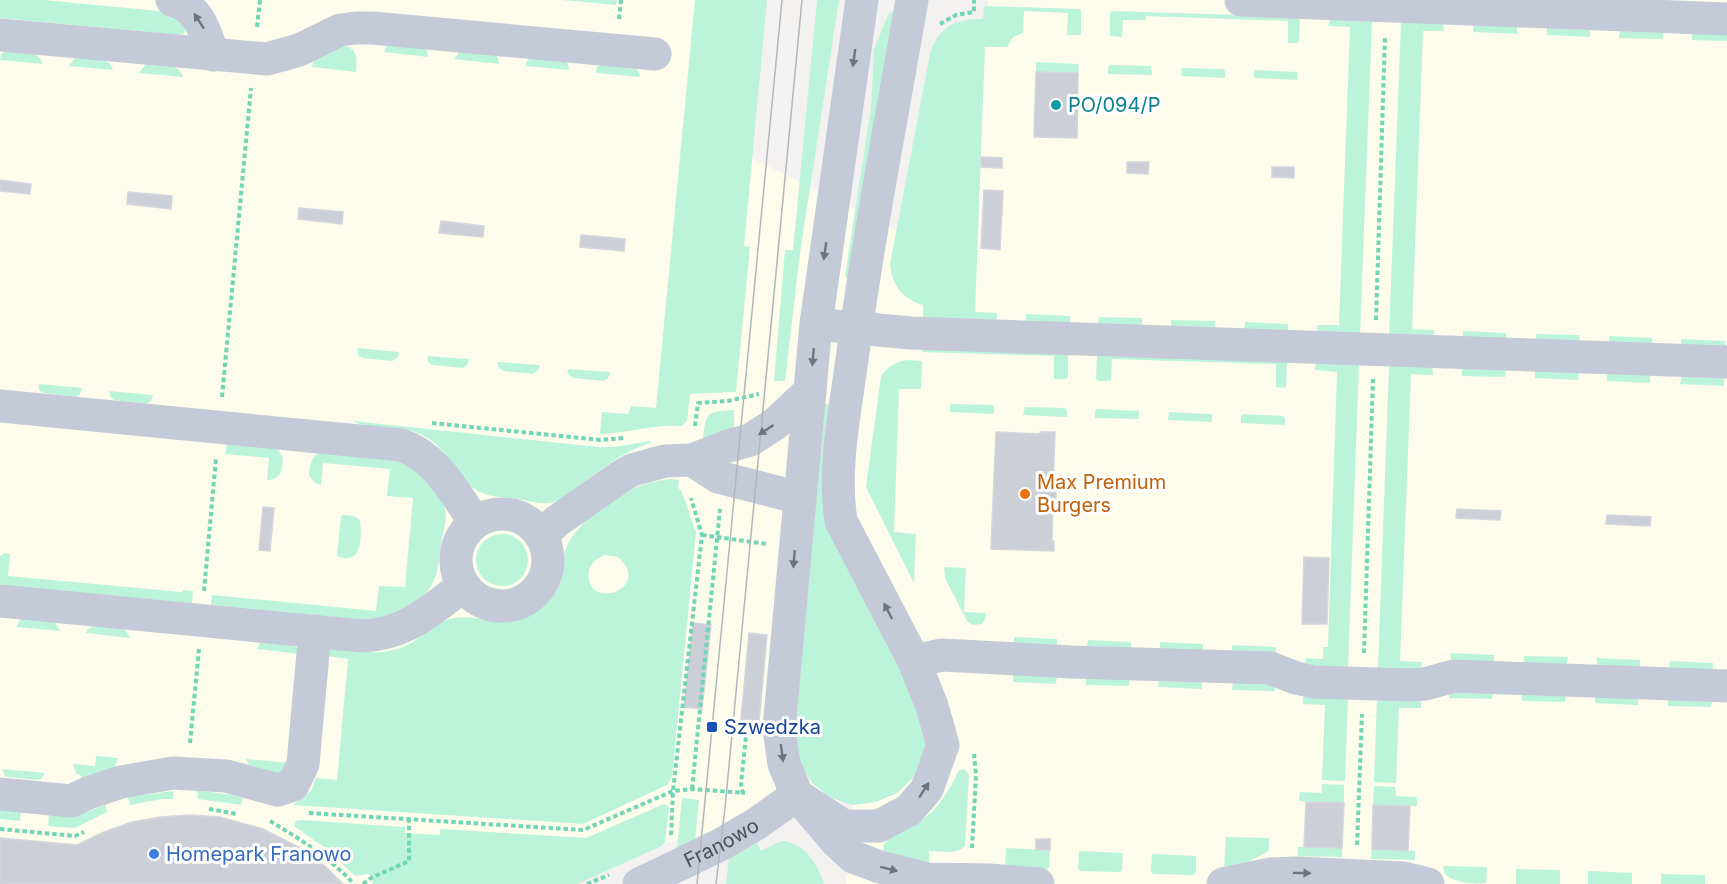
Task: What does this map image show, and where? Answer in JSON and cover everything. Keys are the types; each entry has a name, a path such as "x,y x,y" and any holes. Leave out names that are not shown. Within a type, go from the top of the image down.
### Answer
{"street":[{"path":"172,0 189,8 198,16 213,55"},
{"path":"862,0 816,324 779,729 784,764 797,795 836,842 854,871 880,867 928,879 990,880 1038,884"},
{"path":"797,795 844,826 879,826 909,810 927,789 943,745 932,706 914,661 841,521 837,500 856,328 912,0"},
{"path":"1240,0 1386,6 1444,4 1727,19"},
{"path":"0,34 213,55 267,58 299,50 340,30 356,28 655,54"},
{"path":"816,324 911,333 1727,362"},
{"path":"541,536 557,521 632,470 665,461 692,460 750,440 775,424 810,391"},
{"path":"0,406 401,445 417,452 432,463 475,522"},
{"path":"692,460 718,477 788,495 800,501"},
{"path":"490,515 514,515 534,527 541,536 546,546 547,570 544,581 529,598 519,604 495,607 474,598 463,586 456,569 457,545 462,535 475,522 490,515"},
{"path":"0,601 362,636 391,632 415,621 463,586"},
{"path":"0,794 71,801 121,782 173,773 226,776 278,790 293,785 303,764 315,631"},
{"path":"914,661 942,655 1072,662 1270,668 1313,682 1410,685 1425,684 1454,676 1727,686"},
{"name":"Franowo","path":"629,877 720,846 797,795"},
{"path":"1223,884 1271,874 1298,873 1404,878 1428,884"}],"path":[{"path":"1356,875 1386,6"},
{"path":"671,836 673,791 702,535 690,495"},
{"path":"741,784 742,793"},
{"path":"306,813 583,830 673,791 692,789"},
{"path":"207,808 238,814"},
{"path":"278,818 270,821 307,843 354,884"},
{"path":"363,884 409,861 409,820"},
{"path":"0,828 75,837 92,828"},
{"path":"587,884 629,877"}],"shaded area":[{"name":"Homepark Franowo","path":"0,0 741,0 728,146 902,233 973,235 988,0 1727,0 1727,884 846,884 853,798 653,846 566,884 0,884"}],"green space":[{"path":"0,0 44,0 169,12 186,27 184,34 180,35 0,18"},
{"path":"562,0 617,0 616,5"},
{"path":"695,0 767,0 744,246 750,247 736,392 690,394 687,421 682,426 661,426 600,434 602,412 628,414 631,406 656,408"},
{"path":"817,0 839,0 800,253 785,381 774,381 785,250 793,250"},
{"path":"984,6 1080,9 1081,35 1067,35 1068,13 1024,11 1023,33 1013,37 1007,47 985,47 975,312 997,313 997,319 994,321 923,317 923,305 909,299 899,290 890,264 930,54 938,37 949,26 973,19 983,19"},
{"path":"894,11 848,279 845,276 871,108 874,49 889,13"},
{"path":"1110,12 1300,17 1299,41 1288,43 1288,21 1146,16 1146,20 1123,20 1122,37 1110,36"},
{"path":"1330,19 1372,21 1360,335 1317,331 1317,325 1339,325 1350,27 1328,26"},
{"path":"1401,22 1443,23 1444,31 1423,31 1412,329 1434,330 1434,335 1389,336"},
{"path":"1474,25 1517,27 1517,34 1473,32"},
{"path":"1547,28 1590,30 1590,37 1547,35"},
{"path":"1620,31 1663,33 1663,39 1619,38"},
{"path":"1692,33 1727,33 1727,41 1692,40"},
{"path":"389,45 424,48 428,57 384,52"},
{"path":"345,46 354,52 356,72 312,67 316,58"},
{"path":"6,51 33,54 41,59 43,64 0,60 1,54"},
{"path":"460,51 495,55 499,64 454,59"},
{"path":"75,58 103,60 108,62 113,70 69,66"},
{"path":"530,58 564,61 568,64 569,70 525,66"},
{"path":"1037,62 1078,64 1078,73 1036,72"},
{"path":"146,64 173,67 181,72 183,77 139,73"},
{"path":"601,64 636,68 640,77 596,73 597,67"},
{"path":"1110,65 1151,66 1152,75 1108,74"},
{"path":"1182,68 1223,69 1225,78 1181,76"},
{"path":"1255,70 1296,72 1298,73 1297,80 1254,78"},
{"path":"1026,314 1070,316 1070,323 1026,321"},
{"path":"1099,317 1142,318 1142,326 1098,324"},
{"path":"1171,320 1215,321 1215,328 1171,326"},
{"path":"1245,322 1288,324 1288,330 1244,329"},
{"path":"1463,331 1506,333 1506,339 1463,337"},
{"path":"1536,334 1580,335 1579,341 1536,340"},
{"path":"1609,336 1652,338 1652,345 1609,343"},
{"path":"1681,339 1725,341 1725,347 1681,346"},
{"path":"358,348 398,352 399,354 392,361 362,358 358,355"},
{"path":"922,348 1068,355 1068,377 1054,379 1054,356 922,352"},
{"path":"428,356 468,359 469,361 463,368 432,365 428,362"},
{"path":"1097,356 1285,361 1287,363 1286,386 1285,388 1276,387 1276,364 1112,359 1111,381 1099,381 1096,379"},
{"path":"909,360 922,361 921,389 899,389 894,532 916,534 914,583 866,487 881,376 893,365"},
{"path":"497,363 539,365 540,367 533,374 503,371 499,368"},
{"path":"1318,363 1359,364 1348,668 1305,665 1306,658 1323,659 1323,647 1328,647 1337,372 1315,370 1315,365"},
{"path":"1389,365 1432,366 1433,375 1411,374 1400,661 1422,662 1421,669 1378,669"},
{"path":"569,369 609,372 610,374 603,381 573,378 567,371"},
{"path":"1462,369 1504,369 1506,371 1505,377 1462,376"},
{"path":"1535,371 1579,373 1578,380 1535,378"},
{"path":"1609,374 1649,375 1650,383 1607,381"},
{"path":"1682,376 1722,378 1724,386 1680,384"},
{"path":"39,384 82,388 80,394 75,397 43,393 39,390"},
{"path":"109,391 153,395 151,401 146,404 114,400"},
{"path":"825,404 833,405 825,496 912,692 927,735 924,757 913,778 897,793 876,802 853,805 831,798 812,783 799,762 794,737"},
{"path":"952,404 992,405 994,414 950,412"},
{"path":"1025,407 1065,408 1067,417 1023,415"},
{"path":"1097,409 1138,411 1139,419 1095,418"},
{"path":"734,410 734,434 703,439 705,423 710,415 718,411"},
{"path":"1169,412 1210,414 1212,422 1168,420"},
{"path":"1243,414 1283,416 1285,425 1241,423"},
{"path":"353,421 598,447 614,447 650,441 651,443 628,452 562,499 540,503 493,496 478,491 463,479 438,446 420,434 368,426"},
{"path":"227,444 278,450 283,458 280,473 272,480 267,480 269,458 225,454"},
{"path":"321,452 399,462 418,473 435,491 443,503 446,518 436,573 429,589 399,612 365,620 211,605 212,595 376,611 379,586 405,587 413,498 387,496 390,469 323,463 321,485 315,483 309,475 310,465 315,456"},
{"path":"679,480 678,488 681,490 696,532 672,777 667,785 583,824 293,805 311,791 316,778 337,780 348,659 327,656 330,650 369,652 395,650 410,644 440,623 454,618 506,622 527,617 545,604 557,590 561,582 567,546 588,519 631,490 648,483","holes":["605,555 618,557 627,569 628,579 624,587 615,592 596,591 590,584 591,566"]},
{"path":"341,516 354,516 360,520 361,527 359,548 356,554 345,558 337,556"},
{"path":"497,534 507,534 521,541 528,560 521,579 507,586 497,586 487,582 480,575 476,565 476,555 480,545 487,538"},
{"path":"5,553 10,554 8,576 182,592 183,590 193,591 192,603 4,586 0,584 0,556"},
{"path":"944,567 966,568 964,612 986,613 982,624 972,625 967,621 945,578"},
{"path":"23,619 53,622 60,631 16,627"},
{"path":"94,626 123,629 130,638 86,633"},
{"path":"1014,637 1057,639 1057,645 1014,643"},
{"path":"1088,640 1131,642 1131,648 1087,646"},
{"path":"1160,642 1203,644 1203,651 1160,649"},
{"path":"260,643 293,645 299,650 299,654 257,649"},
{"path":"1232,645 1276,647 1276,653 1232,651"},
{"path":"1451,653 1494,655 1494,661 1452,661"},
{"path":"1524,656 1568,657 1566,665 1526,663"},
{"path":"1596,658 1640,660 1640,666 1598,666"},
{"path":"1670,661 1713,663 1713,669 1671,669"},
{"path":"1013,675 1057,676 1056,684 1013,682"},
{"path":"1086,678 1129,679 1129,686 1086,685"},
{"path":"1159,681 1202,682 1202,689 1158,687"},
{"path":"1233,682 1275,685 1275,691 1232,690"},
{"path":"1449,691 1493,693 1492,699 1449,698"},
{"path":"1522,694 1566,695 1565,702 1522,701"},
{"path":"1305,696 1348,698 1345,781 1322,780 1325,705 1303,704"},
{"path":"1595,696 1638,697 1638,705 1595,703"},
{"path":"1377,698 1419,700 1421,702 1421,708 1399,708 1396,783 1374,782"},
{"path":"1668,699 1712,701 1711,707 1668,706"},
{"path":"96,756 118,758 114,768 84,778 76,773 73,764 95,766"},
{"path":"246,759 290,763 280,774 249,765"},
{"path":"2,769 45,773 38,780 8,777"},
{"path":"963,769 969,776 965,846 953,852 929,851 929,862 884,853 883,846 890,838 918,823 937,806 959,770"},
{"path":"1322,784 1344,785 1344,803 1299,801 1300,792 1322,793"},
{"path":"1374,786 1395,787 1396,796 1417,797 1417,806 1373,805"},
{"path":"174,791 173,799 130,805 128,797"},
{"path":"197,791 243,798 241,805 198,799"},
{"path":"682,798 699,800 695,840 677,849"},
{"path":"664,804 669,808 665,842 662,846 577,884 372,884 369,874 355,876 324,847 294,826 296,821 301,820 405,827 405,833 440,835 440,829 586,838"},
{"path":"105,805 107,812 75,828 48,826 49,814 77,814"},
{"path":"0,809 21,811 20,821 0,819"},
{"path":"1226,837 1269,838 1269,850 1227,873 1224,871"},
{"path":"784,841 799,847 810,856 824,884 726,884 729,858 757,843 761,851"},
{"path":"1298,847 1342,848 1342,857 1298,856"},
{"path":"1006,848 1050,850 1049,867 1047,870 1007,868 1005,866"},
{"path":"1372,849 1415,851 1415,860 1371,859"},
{"path":"1079,851 1123,853 1122,870 1120,872 1080,871 1078,869"},
{"path":"1152,854 1196,856 1196,873 1193,875 1153,874 1151,871"},
{"path":"1443,866 1487,867 1486,883 1459,882 1445,874"},
{"path":"1516,869 1560,870 1560,884 1516,884"},
{"path":"1588,871 1632,873 1632,884 1588,884"},
{"path":"1661,874 1705,875 1705,884 1661,884"}],"building":[{"name":"PO/094/P","path":"1036,72 1078,73 1077,138 1034,137"},
{"path":"981,157 1002,158 1002,168 981,167"},
{"path":"1127,162 1149,162 1148,174 1127,173"},
{"path":"1272,167 1294,167 1294,178 1272,177"},
{"path":"0,180 31,184 30,194 0,191"},
{"path":"984,190 1003,191 1000,250 981,248"},
{"path":"128,192 172,196 171,209 127,204"},
{"path":"299,208 343,212 342,224 298,219"},
{"path":"441,221 484,226 483,237 439,233"},
{"path":"581,235 625,239 624,251 580,247"},
{"name":"Max Premium Burgers","path":"996,432 1040,434 1040,432 1055,432 1053,487 1056,487 1056,500 1053,500 1052,541 1054,541 1054,551 991,549"},
{"path":"263,507 274,508 270,551 259,550"},
{"path":"1457,509 1501,511 1500,520 1456,518"},
{"path":"1607,515 1651,517 1650,526 1606,524"},
{"path":"1304,557 1329,558 1327,624 1302,624"},
{"path":"693,623 711,625 702,709 684,707"},
{"path":"749,633 767,635 759,721 741,719"},
{"path":"1306,802 1344,803 1342,848 1304,847"},
{"path":"1373,805 1410,806 1408,851 1372,849"},
{"name":"Homepark Franowo","path":"190,815 220,817 263,829 302,849 326,867 343,884 0,884 0,838 77,845 132,822"},
{"path":"1036,839 1050,839 1050,850 1036,850"}],"tram line":[{"path":"697,884 782,0"},
{"path":"716,884 802,0"}],"place":[{"name":"PO/094/P","path":"1056,105"},
{"name":"Max Premium Burgers","path":"1025,494"},
{"name":"Szwedzka","path":"712,727"},
{"name":"Homepark Franowo","path":"154,854"}]}
